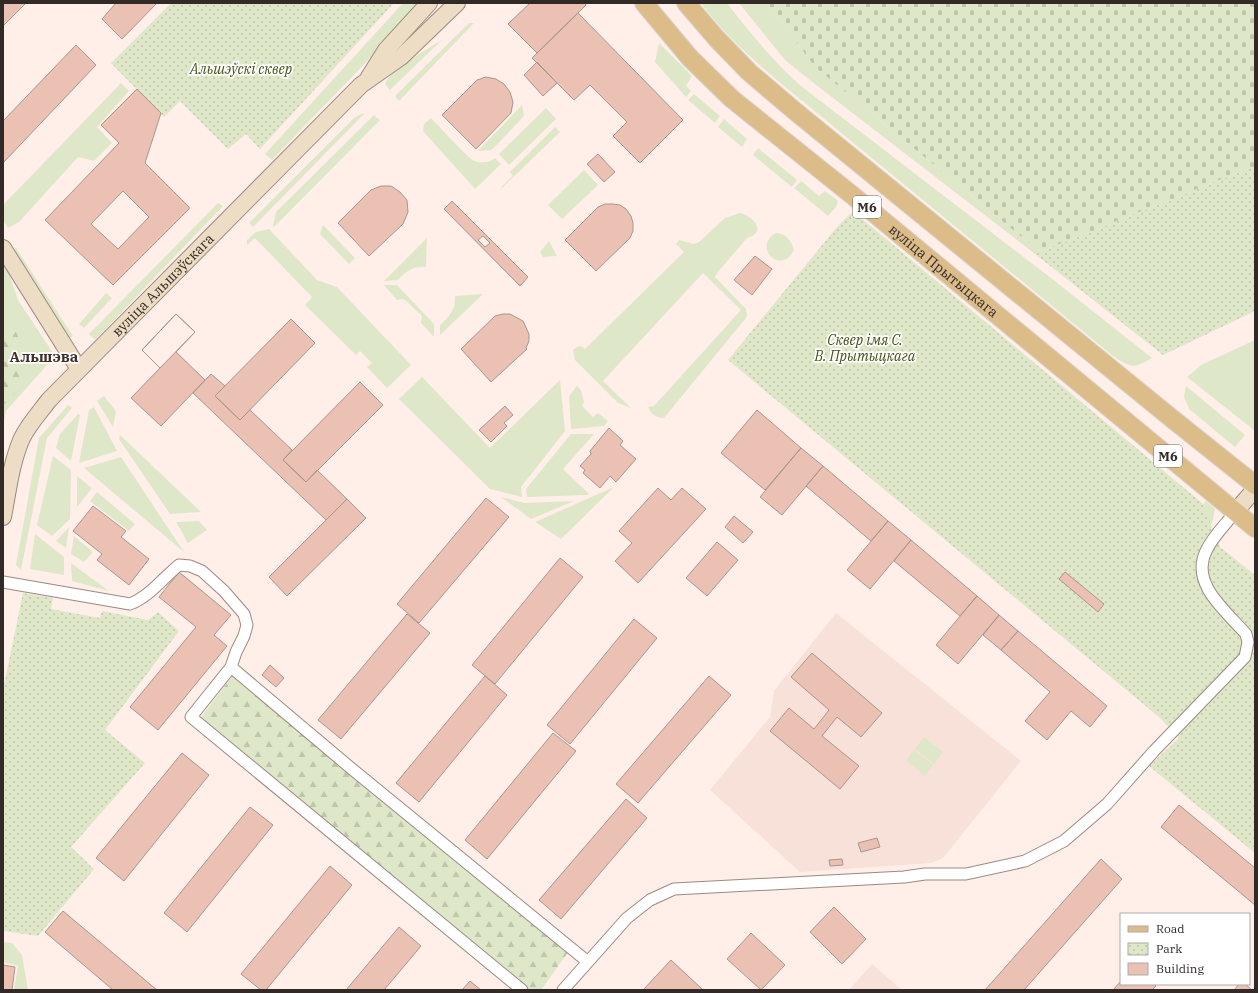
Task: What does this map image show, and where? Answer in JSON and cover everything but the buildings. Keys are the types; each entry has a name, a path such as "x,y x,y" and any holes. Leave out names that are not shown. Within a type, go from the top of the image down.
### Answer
{"main road":[{"name":"вуліца Альшэўскага","path":"368,80 386,50 430,3"},
{"name":"вуліца Альшэўскага","path":"3,517 14,461 23,438 32,422 49,400 368,80 386,69 401,57 457,3"},
{"name":"вуліца Прытыцкага","path":"644,3 690,58 732,99 852,195 1255,528"},
{"name":"вуліца Прытыцкага","path":"686,3 717,39 749,72 796,112 1170,418 1255,485"},
{"path":"3,248 79,369"},
{"path":"1236,511 1255,489"}],"street":[{"path":"563,990 627,918 650,900 674,889 793,884 904,877 925,874 966,874 1025,861 1064,841 1107,804 1154,751 1245,657 1248,642 1246,634 1209,592 1203,579 1202,572 1207,550 1236,511"},
{"path":"3,582 130,604 139,601 166,575 179,565 190,566 202,571 224,591 244,614 247,625 244,636 236,652 232,667 191,717 522,990"},
{"path":"232,667 352,769 588,962"}],"shaded area":[{"path":"836,613 1021,761 943,858 931,863 800,872 710,790 770,717 774,691"},
{"path":"872,964 902,990 849,990"}],"green space":[{"name":"Альшэўскі сквер","path":"171,3 394,3 260,149 246,134 228,149 180,101 164,117 111,63"},
{"path":"403,3 423,3 272,160 265,154"},
{"path":"701,3 727,3 762,46 801,86 1051,278 1152,358 1132,366 1113,356 778,81 728,35"},
{"path":"739,3 767,3 815,67 1040,252 1035,254 785,60"},
{"path":"767,3 1255,3 1255,166 1040,252 815,67"},
{"path":"469,23 474,23 399,101 395,96"},
{"path":"442,40 390,90 385,84 394,72"},
{"path":"659,43 692,76 686,86 691,91 686,97 655,62"},
{"path":"121,83 129,91 97,127 112,143 94,161 78,157 19,222 8,228 3,220 3,205"},
{"path":"694,94 720,116 715,123 688,100"},
{"path":"522,105 524,115 495,147 491,150 478,151"},
{"path":"546,108 556,119 509,165 499,154"},
{"path":"365,113 253,227 249,223 354,118"},
{"path":"374,115 380,120 274,227 276,212"},
{"path":"431,118 474,161 485,162 491,161 495,158 501,164 475,189 423,131 424,124"},
{"path":"724,119 747,139 742,147 718,127"},
{"path":"555,127 560,132 502,188 501,187 513,176 510,172"},
{"path":"758,148 797,180 792,187 753,155"},
{"path":"1255,166 1255,311 1163,355 1035,254"},
{"path":"584,170 598,185 562,219 548,205"},
{"path":"801,181 819,196 825,191 838,201 836,207 828,216 794,188"},
{"path":"218,203 223,206 95,340 89,334"},
{"path":"740,213 750,217 754,221 757,229 756,232 753,236 747,238 715,277 746,309 747,316 664,418 652,414 648,407 654,406 741,310 703,273 603,381 631,408 618,403 575,360 573,350 581,346 585,349 684,252 676,244 679,240 694,244 699,242 725,218"},
{"name":"Сквер імя С. В. Прытыцкага","path":"855,213 1202,503 1220,547 1255,575 1255,853 1149,766 1179,738 1159,717 728,360 837,227 850,214"},
{"path":"323,225 355,258 349,264 320,234"},
{"path":"269,229 317,280 337,287 411,365 387,388 367,367 372,363 360,351 356,355 305,305 312,297 255,238 247,245 247,240 256,232"},
{"path":"776,233 786,236 792,244 794,250 788,258 782,261 776,260 767,251 769,239"},
{"path":"427,238 426,267 417,267 410,270 398,280 384,281"},
{"path":"549,241 557,256 543,257 540,252"},
{"path":"16,248 73,336 70,338 13,251"},
{"path":"3,265 9,274 18,300 55,356 6,411 3,426"},
{"path":"384,285 397,285 434,324 434,337 421,323 422,316 404,299 397,300"},
{"path":"106,293 112,298 84,328 79,324"},
{"path":"483,294 440,335 440,325 452,312 455,296"},
{"path":"3,332 16,332 27,357 14,395 3,405"},
{"path":"1255,340 1255,431 1187,377 1201,365"},
{"path":"422,377 490,448 560,380 565,431 521,487 522,497 490,489 399,399"},
{"path":"577,386 581,390 584,402 582,406 593,417 598,413 608,421 604,426 571,429 569,396"},
{"path":"1186,386 1245,435 1235,447 1189,409 1184,397"},
{"path":"104,396 116,411 113,427 97,401"},
{"path":"68,405 72,408 47,438 21,570 16,565 39,438"},
{"path":"94,407 117,451 79,463 89,410"},
{"path":"78,414 80,415 71,461 56,448 60,434"},
{"path":"571,434 594,434 563,469 589,494 527,497 526,489"},
{"path":"120,435 201,512 170,514 119,439"},
{"path":"53,456 71,470 70,519 52,536 37,525"},
{"path":"121,457 184,552 84,468"},
{"path":"77,476 92,488 77,507"},
{"path":"614,487 561,539 535,522"},
{"path":"97,492 135,524 129,531 90,501"},
{"path":"501,497 524,503 574,501 531,519"},
{"path":"1206,501 1215,509 1213,520 1209,529 1194,515"},
{"path":"199,521 207,530 188,543 176,522"},
{"path":"69,527 66,548 56,541"},
{"path":"35,534 64,557 64,575 30,569"},
{"path":"74,536 93,552 84,562 71,554"},
{"path":"71,563 109,591 72,581"},
{"path":"23,593 53,598 51,609 100,618 102,611 148,620 158,612 179,631 105,730 145,763 71,847 94,869 38,936 3,931 3,690"},
{"path":"233,675 569,951 541,990 527,990 199,720"},
{"path":"924,737 943,752 934,764 915,749"},
{"path":"914,750 933,765 925,776 906,761"},
{"path":"3,942 12,943 22,955 28,990 14,990 18,966 3,962"}],"district":[{"name":"Альшэва","path":"44,356"}]}
